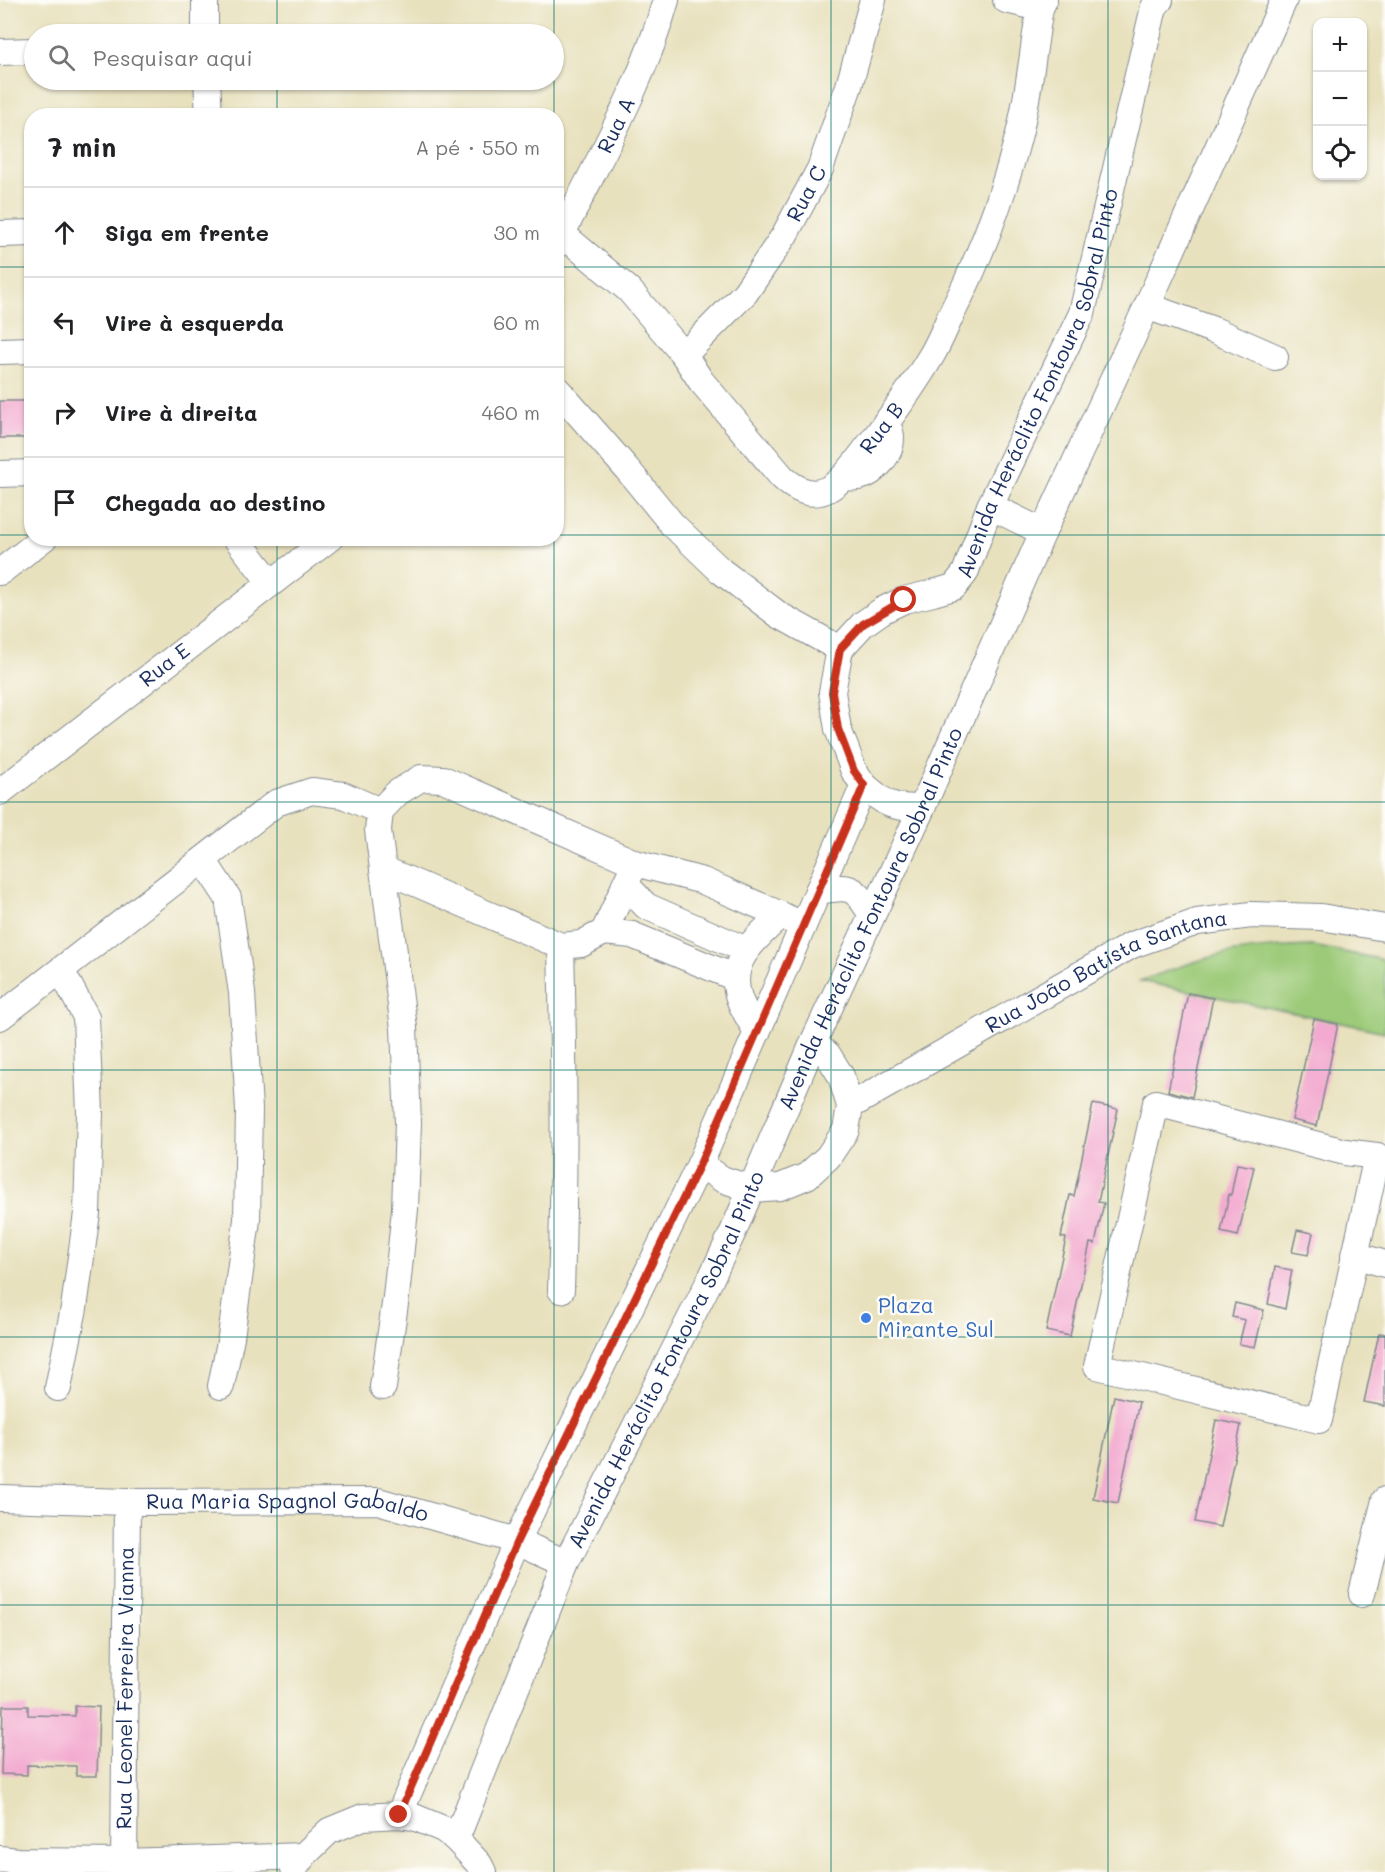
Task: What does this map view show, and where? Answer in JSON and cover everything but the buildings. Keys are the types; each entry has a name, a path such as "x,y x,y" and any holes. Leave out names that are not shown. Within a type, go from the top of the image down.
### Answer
{"street":[{"path":"205,0 206,24"},
{"name":"Rua A","path":"564,230 615,130 638,78 666,0"},
{"name":"Rua C","path":"684,355 745,293 784,236 820,169 849,86 873,0"},
{"path":"1006,0 1042,4"},
{"name":"Avenida Heráclito Fontoura Sobral Pinto","path":"840,649 863,624 883,610 904,600 954,587 965,573 990,506 1082,314 1154,7 1160,0"},
{"name":"Avenida Heráclito Fontoura Sobral Pinto","path":"456,1839 566,1563 733,1232 813,1043 922,808 1043,532 1284,0"},
{"name":"Rua B","path":"564,244 629,290 684,355 701,381 782,477 794,488 812,494 830,489 844,477 886,423 930,357 969,280 998,201 1019,133 1042,4"},
{"path":"0,52 24,51"},
{"path":"208,90 209,108"},
{"path":"0,234 24,233"},
{"path":"1147,306 1216,331 1275,357"},
{"path":"0,351 24,350"},
{"path":"564,396 672,524 721,571 779,615 840,649 832,692 838,729 854,771 864,785 879,799 898,808 922,808"},
{"path":"0,474 24,473"},
{"path":"990,506 1043,532"},
{"path":"0,572 34,546"},
{"path":"242,546 271,583"},
{"name":"Rua E","path":"0,792 320,546"},
{"path":"383,1387 396,1297 405,1209 408,1123 404,1028 378,830 380,811 397,793 422,778 443,779 630,874 703,881 792,921"},
{"path":"757,1032 739,998 736,978 739,962 746,950 792,921 818,891 864,785"},
{"path":"0,1017 276,803 312,791 343,795 380,811"},
{"path":"203,860 228,898 242,993 249,1109 247,1220 231,1337 221,1386"},
{"path":"383,869 561,946 581,944 604,932 632,935 736,978"},
{"path":"604,932 630,874"},
{"path":"630,874 646,906 746,950"},
{"path":"818,891 843,888 854,891 872,915"},
{"name":"Rua João Batista Santana","path":"850,1106 1132,945 1197,922 1251,915 1321,916 1385,928"},
{"path":"399,1815 517,1541 700,1164 757,1032 792,921"},
{"path":"561,946 565,1073 565,1178 561,1290"},
{"path":"58,1388 74,1308 87,1213 90,1113 86,1017 60,970"},
{"path":"700,1164 722,1179 751,1189 780,1187 807,1176 828,1157 846,1130 850,1106 842,1076 828,1055 813,1043"},
{"path":"1156,1103 1345,1152 1377,1156 1354,1256 1319,1420 1097,1366 1156,1103"},
{"path":"1354,1256 1385,1264"},
{"name":"Rua Maria Spagnol Gabaldo","path":"0,1498 127,1502 378,1502 517,1541 566,1563"},
{"path":"1362,1594 1385,1500"},
{"name":"Rua Leonel Ferreira Vianna","path":"124,1867 127,1502"},
{"path":"0,1859 124,1867 298,1864 330,1831 363,1817 399,1815 429,1822 443,1829 456,1839 479,1864 483,1872"}],"green space":[{"path":"1313,946 1385,960 1385,1032 1140,981 1224,954 1257,949"}],"place":[{"name":"Plaza Mirante Sul","path":"866,1318"}],"route":[{"path":"399,1815 517,1541 700,1164 864,785 854,771 838,729 832,692 840,649 863,624 883,610 904,600"}]}
